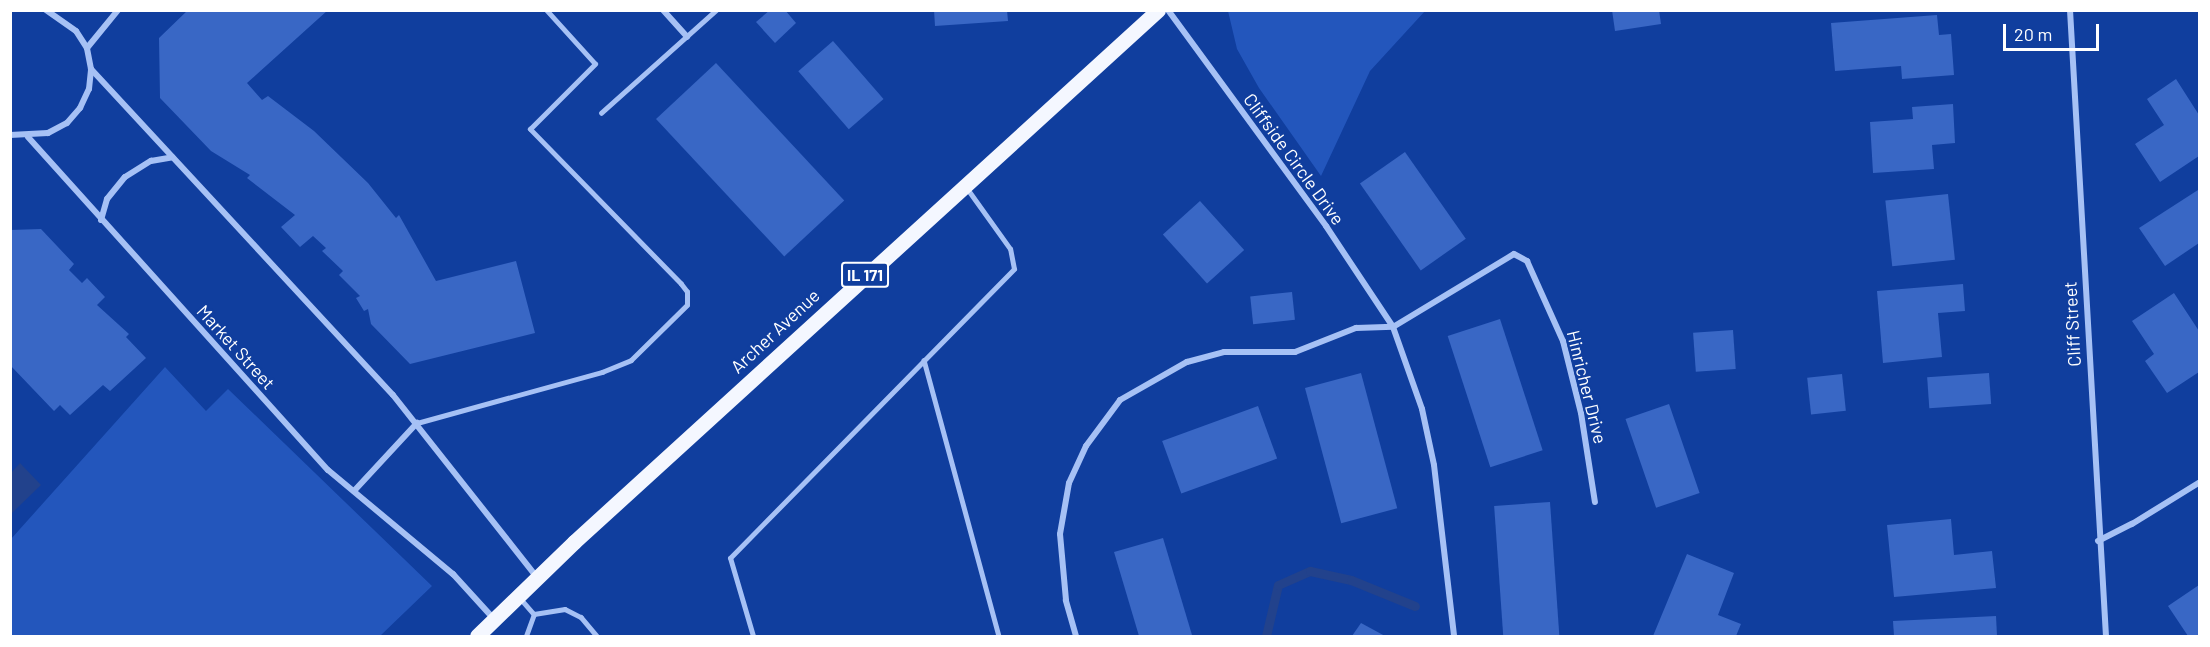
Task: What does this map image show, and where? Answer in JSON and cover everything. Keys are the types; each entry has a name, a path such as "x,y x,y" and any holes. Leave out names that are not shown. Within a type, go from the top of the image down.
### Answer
{"main road":[{"name":"Archer Avenue","path":"477,636 536,577 1148,14"}],"street":[{"path":"10,135 28,137 48,133 67,123 80,108 89,89 91,69 87,48 76,31 46,10"},
{"path":"87,48 118,10"},
{"path":"663,10 687,37"},
{"name":"Cliffside Circle Drive","path":"1168,10 1326,226 1393,327 1422,409 1434,465 1454,636"},
{"name":"Cliff Street","path":"2070,10 2098,541 2106,636"},
{"path":"91,69 417,423 536,577"},
{"name":"Market Street","path":"28,137 328,470 453,574 494,619"},
{"path":"101,220 107,199 125,177 151,161 173,158"},
{"name":"Hinricher Drive","path":"1393,327 1514,254 1527,261 1563,341 1581,413 1595,501"},
{"path":"1076,636 1066,600 1060,534 1070,483 1086,446 1120,400 1187,362 1224,352 1295,352 1356,328 1393,327"},
{"path":"354,491 417,423"},
{"path":"2098,541 2199,482"}],"lane":[{"path":"417,423 602,372 631,360 687,305 687,292 681,284 530,129 595,64 546,10"},
{"path":"601,113 716,10"},
{"path":"753,636 730,558 1014,269 1010,249 963,185"},
{"path":"924,360 999,636"},
{"path":"518,595 534,614"},
{"path":"534,614 565,609 582,617 597,636"},
{"path":"526,636 534,614"}],"shaded area":[{"path":"1228,10 1425,11 1370,71 1321,176 1259,88 1237,49"},
{"path":"165,367 206,411 228,389 432,586 380,636 11,636 11,539"},
{"path":"20,463 41,485 11,514 11,473"}],"building":[{"path":"188,10 328,10 247,83 262,100 268,96 314,131 368,183 396,218 399,215 436,281 516,261 535,333 410,364 371,324 368,309 364,311 356,298 360,296 339,275 343,271 322,251 326,248 313,236 300,247 281,227 295,215 247,178 250,175 211,151 160,98 159,38"},
{"path":"770,10 785,10 796,23 775,43 756,22"},
{"path":"934,10 1007,10 1008,21 935,26"},
{"path":"1612,10 1659,10 1661,24 1615,31"},
{"path":"1937,15 1939,35 1951,34 1954,75 1902,79 1901,66 1835,71 1831,23"},
{"path":"833,41 884,99 849,129 798,71"},
{"path":"716,63 844,200 784,256 656,119"},
{"path":"2176,79 2199,115 2199,156 2160,182 2135,144 2164,125 2147,99"},
{"path":"1953,104 1955,143 1932,145 1934,169 1873,173 1870,122 1913,119 1912,107"},
{"path":"1405,152 1466,239 1421,270 1360,184"},
{"path":"2198,190 2199,243 2165,266 2139,228"},
{"path":"1948,194 1955,260 1892,266 1885,201"},
{"path":"1200,201 1244,250 1207,284 1163,234"},
{"path":"41,229 74,264 69,270 82,283 87,278 105,297 97,305 129,334 126,337 146,358 110,391 103,385 70,415 60,405 54,411 10,365 10,230"},
{"path":"1963,284 1965,311 1938,313 1942,357 1883,363 1877,291"},
{"path":"1292,292 1295,320 1253,324 1250,296"},
{"path":"2174,293 2199,331 2199,372 2167,393 2145,361 2154,354 2132,321"},
{"path":"1500,319 1543,450 1490,467 1448,336"},
{"path":"1733,330 1736,369 1696,372 1693,333"},
{"path":"1361,373 1397,508 1341,523 1305,388"},
{"path":"1989,373 1991,404 1929,408 1927,377"},
{"path":"1842,374 1846,411 1811,414 1807,378"},
{"path":"1669,404 1700,493 1656,508 1626,419"},
{"path":"1258,406 1277,459 1181,494 1162,441"},
{"path":"1550,502 1559,636 1503,636 1494,506"},
{"path":"1951,519 1954,555 1992,551 1996,588 1894,597 1887,525"},
{"path":"1163,538 1192,635 1139,636 1114,552"},
{"path":"1687,554 1734,573 1718,615 1741,624 1736,636 1653,636"},
{"path":"2199,585 2199,635 2188,636 2168,606"},
{"path":"1996,616 1997,636 1894,636 1893,621"},
{"path":"1361,623 1385,636 1352,636"}],"waterway":[{"path":"1266,636 1278,585 1310,571 1351,580 1415,606"}]}
